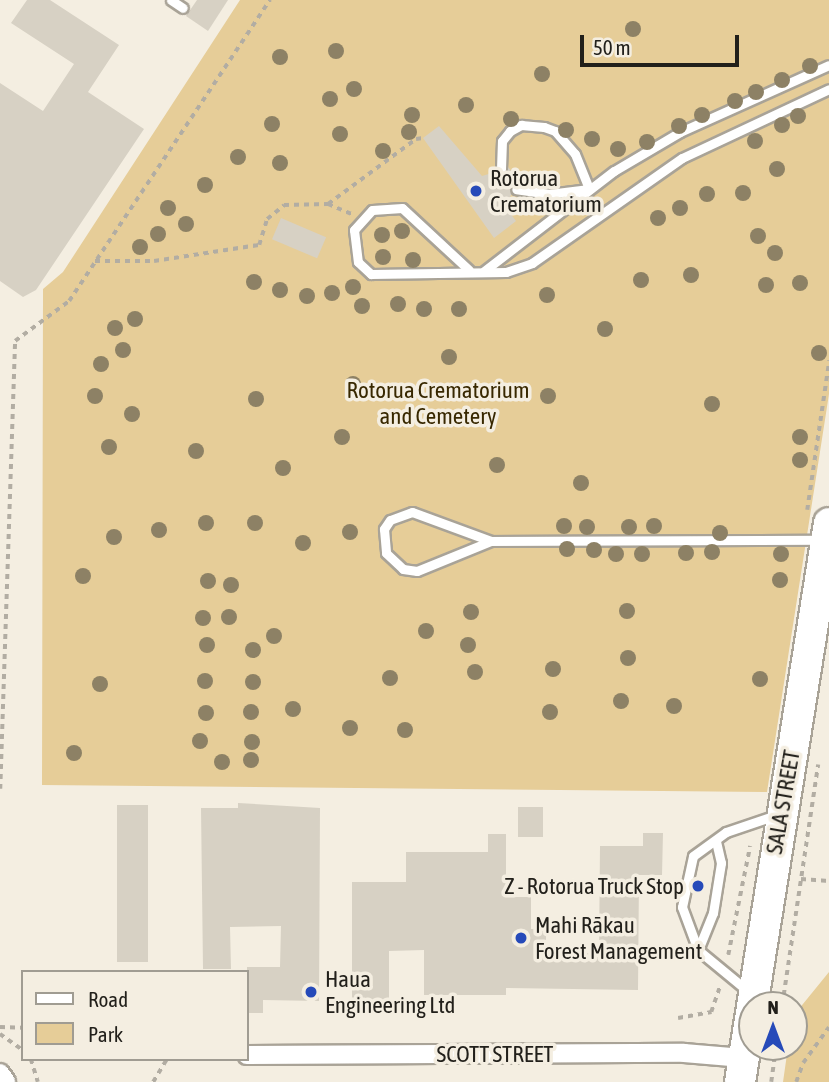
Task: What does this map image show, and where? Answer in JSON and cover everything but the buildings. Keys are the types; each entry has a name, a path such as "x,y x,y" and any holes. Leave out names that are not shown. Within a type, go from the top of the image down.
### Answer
{"highway":[{"name":"SALA STREET","path":"751,991 828,532"}],"street":[{"name":"SCOTT STREET","path":"248,1055 684,1053 741,1070"},
{"path":"0,1073 6,1082"}],"lane":[{"path":"171,0 183,8"},
{"path":"484,271 589,189 680,132 829,65"},
{"path":"468,270 401,208 382,207 362,218 353,244 358,262 371,274 445,275 468,270 506,272 532,263 682,158 829,89"},
{"path":"500,169 502,141 510,131 522,125 544,127 555,131 575,154 589,189"},
{"path":"516,189 550,194 589,189"},
{"path":"491,541 412,512 390,520 384,529 386,553 403,569 416,571 491,541 828,532"},
{"path":"747,991 698,950 682,906 693,856 716,842 726,832 781,813"},
{"path":"698,950 713,912 721,863 716,842"}],"path":[{"path":"0,789 15,341 69,300 270,0"},
{"path":"327,204 423,138"},
{"path":"96,261 154,261 259,244 267,219 284,205 327,204 362,218"},
{"path":"784,991 819,760"},
{"path":"0,1027 21,1028"},
{"path":"796,1082 803,1063 829,1027"},
{"path":"0,1034 21,1049"},
{"path":"32,1061 38,1082"},
{"path":"153,1082 166,1061"},
{"path":"771,1082 774,1061"}],"green space":[{"name":"Rotorua Crematorium and Cemetery","path":"240,0 829,0 829,394 767,792 42,785 43,289 63,272"},
{"path":"829,972 829,1082 783,1082 786,1061 808,1061 808,998"}],"place":[{"name":"Rotorua Crematorium","path":"476,191"},
{"name":"Z - Rotorua Truck Stop","path":"698,886"},
{"name":"Mahi Rākau Forest Management","path":"521,938"},
{"name":"Haua Engineering Ltd","path":"311,992"}]}
